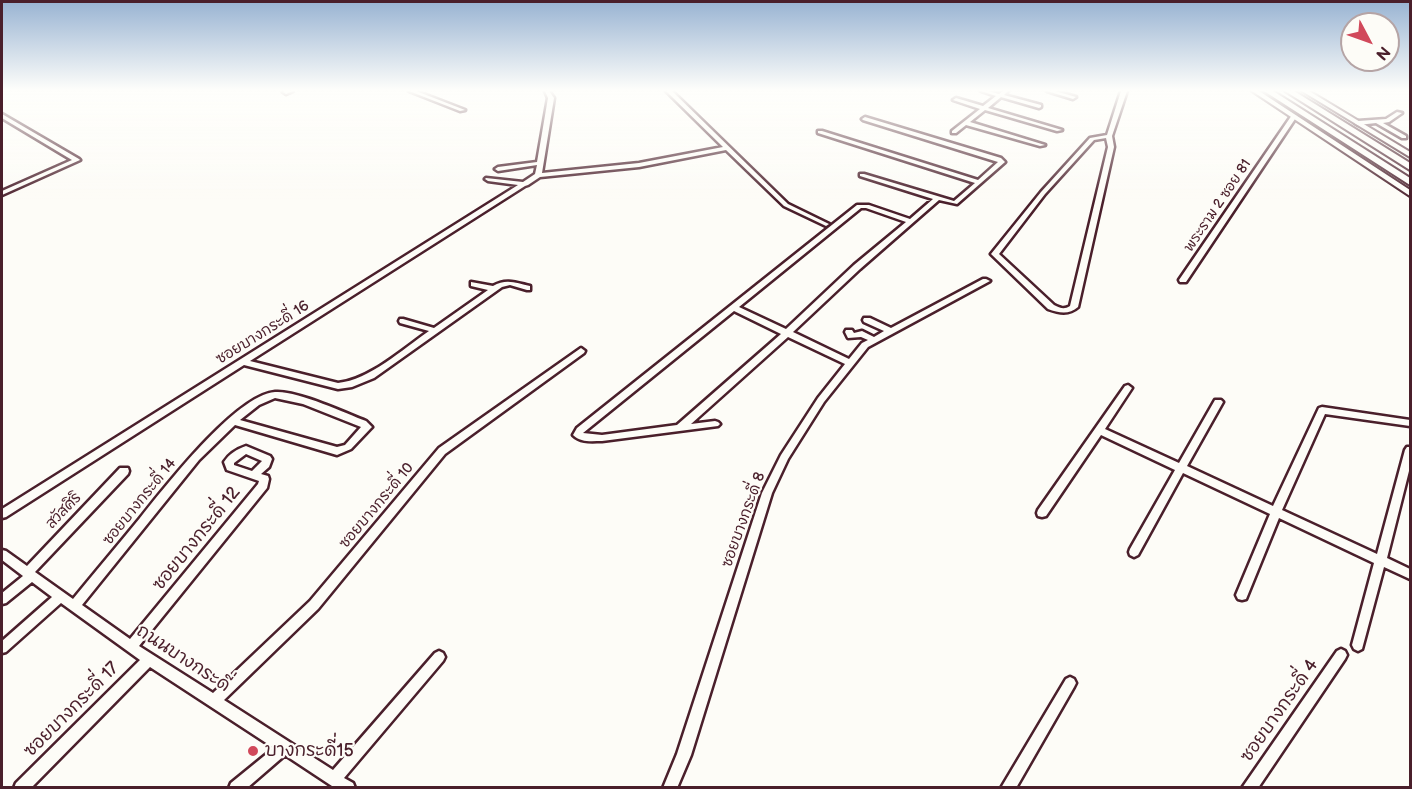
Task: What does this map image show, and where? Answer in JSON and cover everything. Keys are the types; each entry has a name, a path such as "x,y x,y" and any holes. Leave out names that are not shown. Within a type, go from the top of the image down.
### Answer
{"highway":[{"path":"1325,128 1410,182"},
{"path":"1339,128 1410,173"},
{"path":"1348,128 1410,166"}],"main road":[{"path":"1312,128 1410,194"},
{"path":"1366,128 1410,154"}],"street":[{"path":"2,193 77,160 22,128"},
{"path":"546,128 538,175 639,165 725,148"},
{"path":"705,128 786,205 826,224"},
{"path":"862,175 937,199 956,202 1002,160 894,128"},
{"path":"954,132 960,128"},
{"path":"983,128 1042,145"},
{"path":"1052,128 1059,130"},
{"path":"1109,136 1092,139 1043,192 995,254 1057,310 1069,310 1074,307 1111,147 1109,136 1112,128"},
{"name":"พระราม 2 ซอย 81","path":"1183,280 1286,128"},
{"path":"1387,128 1404,137"},
{"path":"820,132 980,182"},
{"path":"498,169 540,163"},
{"name":"ซอยบางกระดี่ 16","path":"2,514 538,175"},
{"path":"488,179 526,184"},
{"path":"680,428 909,221 937,199"},
{"path":"715,424 602,438 585,438 578,435 580,430 859,206 867,206 909,221"},
{"name":"ซอยบางกระดี่ 8","path":"670,788 684,755 767,492 784,458 849,363 866,345 986,281"},
{"path":"242,362 339,386 349,386 362,381 496,289 510,283 527,288"},
{"path":"474,284 496,289"},
{"path":"733,307 849,363"},
{"path":"867,320 890,331"},
{"path":"404,321 435,331"},
{"path":"862,334 874,340"},
{"name":"ซอยบางกระดี่ 10","path":"214,701 314,605 442,451 581,351"},
{"path":"1042,513 1128,388"},
{"name":"ซอยบางกระดี่ 14","path":"74,606 196,457 233,421 260,400 276,395 352,419 363,423 366,427 348,447 337,451 233,421"},
{"path":"1134,552 1218,402"},
{"path":"1242,595 1276,511 1322,410 1410,423"},
{"path":"1099,430 1410,574"},
{"path":"1358,645 1410,450"},
{"name":"ซอยบางกระดี่ 12","path":"130,647 262,485 264,479 253,476 230,467 229,462 239,453 250,451 267,461 253,476"},
{"name":"สวัสศิริ","path":"2,599 30,574 124,471"},
{"name":"ถนนบางกระดี่","path":"2,554 130,647 348,788"},
{"path":"2,648 61,596"},
{"name":"ซอยบางกระดี่ 4","path":"1249,788 1341,655"},
{"path":"334,779 438,657"},
{"name":"ซอยบางกระดี่ 17","path":"21,788 149,659"},
{"path":"1008,788 1070,683"},
{"path":"236,788 285,747"}],"place":[{"name":"บางกระดี่15","path":"253,751"}]}
